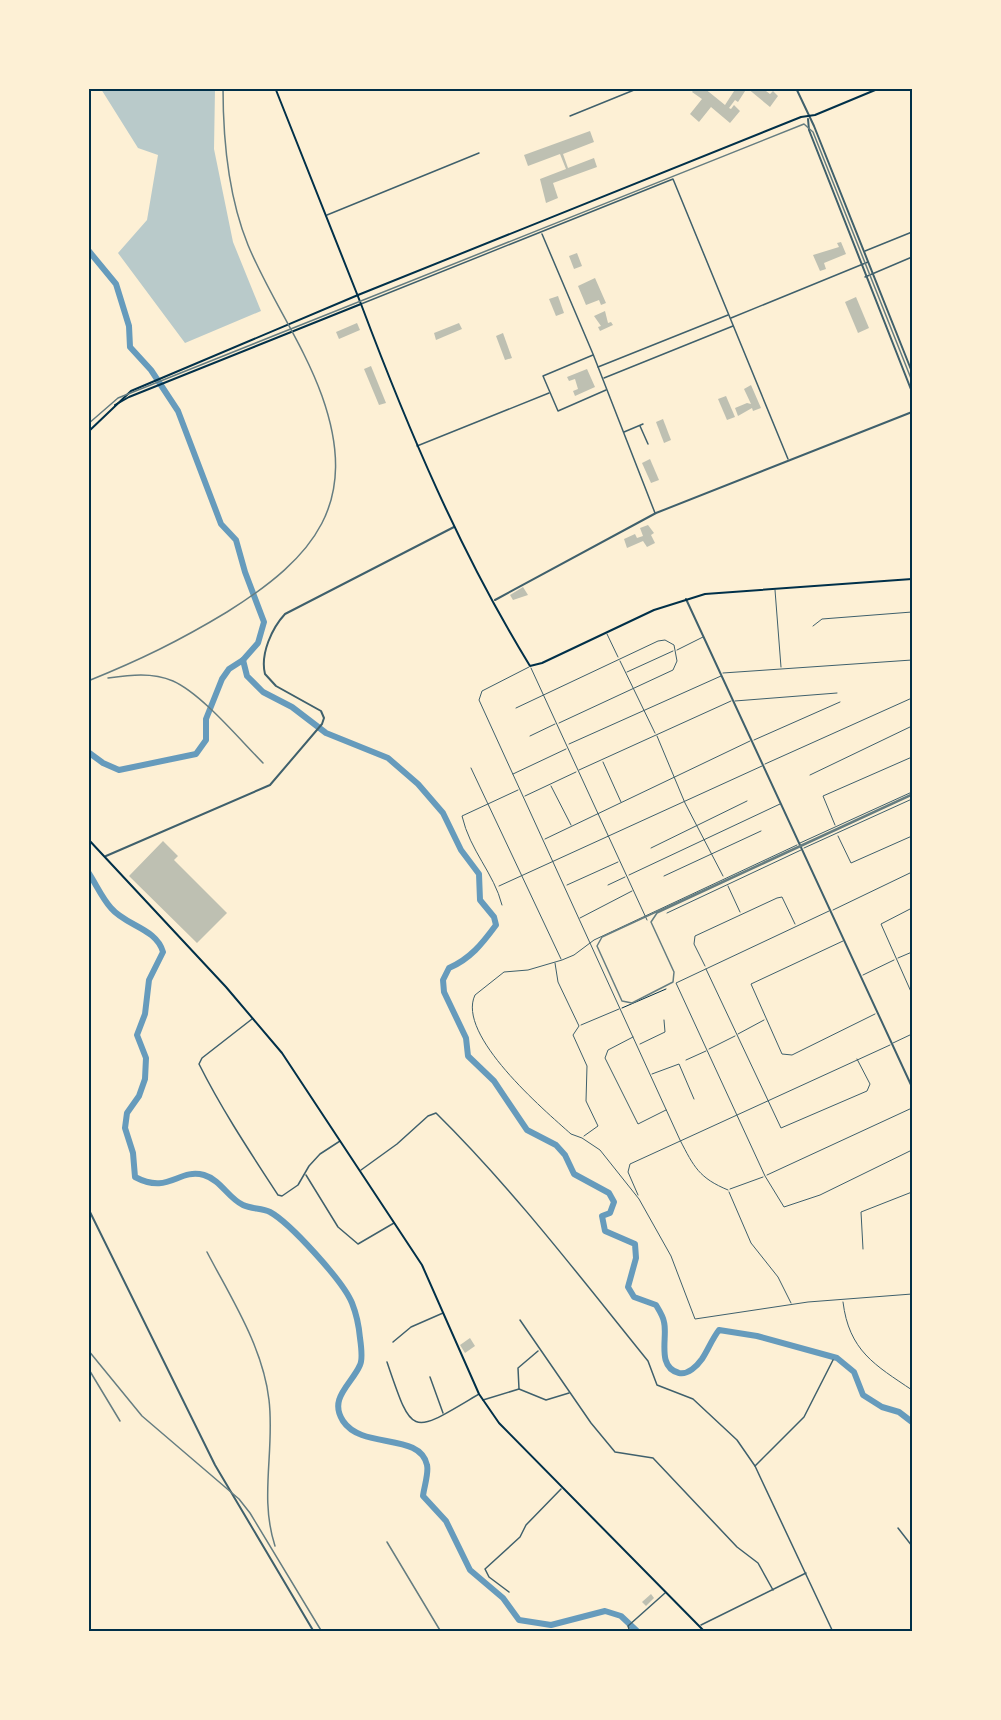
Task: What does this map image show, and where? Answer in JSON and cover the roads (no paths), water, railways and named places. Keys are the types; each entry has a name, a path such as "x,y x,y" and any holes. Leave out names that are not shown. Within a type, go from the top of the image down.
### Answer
{"main road":[{"path":"88,432 125,395 143,386 358,295 880,88"},
{"path":"276,89 417,446 454,527 530,666 654,610 705,594 912,579"},
{"path":"115,405 361,304"},
{"path":"88,839 106,856 282,1053 422,1265 479,1394 499,1423 705,1632"}],"street":[{"path":"796,88 912,372"},
{"path":"570,116 637,89"},
{"path":"808,116 809,130 912,392"},
{"path":"327,216 479,153"},
{"path":"361,304 673,179 789,460"},
{"path":"864,252 912,232"},
{"path":"542,233 656,513"},
{"path":"865,277 912,257"},
{"path":"730,318 868,262"},
{"path":"598,367 728,315"},
{"path":"603,379 733,326"},
{"path":"593,354 543,376 558,411 607,390"},
{"path":"417,446 550,393"},
{"path":"495,600 656,513 912,412"},
{"path":"624,432 641,424 648,444"},
{"path":"106,856 270,785 322,724 324,715 321,711 276,686 265,674 264,659 276,625 285,614 454,527"},
{"path":"686,599 804,848 912,1086"},
{"path":"253,1019 202,1058 198,1064 221,1109 278,1195 287,1193 320,1154 340,1141"},
{"path":"361,1170 397,1144 428,1116 436,1113 470,1147 648,1361 657,1385 693,1399 737,1440 755,1466 833,1632"},
{"path":"305,1174 330,1215 358,1244 395,1222"},
{"path":"88,1208 215,1465 314,1632"},
{"path":"393,1342 411,1327 443,1313"},
{"path":"520,1320 539,1350 615,1452 653,1458 737,1547 758,1563 773,1590"},
{"path":"519,1389 518,1368 539,1350"},
{"path":"755,1466 804,1417 833,1360"},
{"path":"387,1362 398,1398 405,1413 414,1422 424,1424 479,1394"},
{"path":"430,1377 444,1414"},
{"path":"483,1400 519,1389 546,1400 570,1393"},
{"path":"509,1592 489,1577 485,1569 520,1536 526,1525 562,1487"},
{"path":"898,1528 912,1546"},
{"path":"700,1626 806,1573"},
{"path":"630,1632 628,1626 665,1593"}],"lane":[{"path":"774,588 781,669"},
{"path":"813,626 822,619 912,612"},
{"path":"606,632 656,734 685,802 724,878"},
{"path":"626,672 704,637"},
{"path":"516,708 619,659 665,640 670,641 675,650 676,667 673,670 530,736"},
{"path":"567,745 722,674 912,660"},
{"path":"647,920 530,666 482,691 479,696 590,944 652,1074 680,1140 695,1168 706,1181 728,1190 765,1176 912,1108"},
{"path":"523,797 656,734 733,701 837,693"},
{"path":"499,886 555,863 912,698"},
{"path":"544,840 752,740 840,702"},
{"path":"810,775 912,726"},
{"path":"513,774 568,748"},
{"path":"836,827 824,796 912,757"},
{"path":"602,759 622,804"},
{"path":"471,768 521,878 562,960"},
{"path":"551,784 572,827"},
{"path":"501,905 497,886 475,853 462,816 520,789"},
{"path":"638,1197 600,1150 582,1137 571,1134 492,1054 473,1018 472,1001 479,990 504,972 528,970 562,960 724,878 912,792"},
{"path":"667,913 912,799"},
{"path":"651,848 747,801"},
{"path":"608,885 781,803"},
{"path":"664,876 761,831"},
{"path":"837,834 851,863 912,836"},
{"path":"565,886 620,862"},
{"path":"912,872 705,967 676,983 765,1176 784,1207 789,1207 912,1150"},
{"path":"727,884 741,915"},
{"path":"580,918 634,890"},
{"path":"796,926 782,897 695,936 694,944 780,1128 867,1091 870,1084 857,1059"},
{"path":"912,908 881,924 912,994"},
{"path":"844,940 751,984 766,1019 782,1054 792,1055 877,1013"},
{"path":"861,976 912,952"},
{"path":"555,962 558,982 579,1026"},
{"path":"582,1137 598,1126 586,1101 586,1066 573,1035 579,1026 620,1008"},
{"path":"686,1060 766,1019"},
{"path":"638,1045 665,1032 664,1020"},
{"path":"912,1034 680,1140 627,1168 638,1197 671,1256 694,1318 792,1304 912,1294"},
{"path":"634,1036 608,1050 605,1058 638,1124 668,1110"},
{"path":"652,1074 679,1064 694,1099"},
{"path":"728,1190 751,1243 777,1277 792,1304"},
{"path":"863,1249 861,1212 912,1192"},
{"path":"843,1301 855,1344 868,1360 912,1390"}],"waterway":[{"path":"88,250 116,284 129,326 130,347 151,370 178,411 221,524 236,540 245,572 264,622 258,643 243,660 229,669 222,679 206,719 206,740 196,754 119,770 103,763 88,752"},
{"path":"243,660 247,676 263,692 292,707 326,733 388,758 418,784 443,813 461,850 479,874 480,900 494,917 496,925 475,950 449,968 443,980 444,992 466,1038 468,1056 494,1081 527,1130 556,1145 565,1155 574,1174 609,1193 614,1202 610,1213 602,1216 605,1231 635,1244 636,1258 628,1287 634,1297 656,1305 661,1313 665,1328 665,1358 672,1370 682,1373 695,1367 719,1330 757,1336 837,1358 854,1372 863,1395 882,1407 899,1412 912,1422"},
{"path":"88,872 111,908 124,919 147,932 159,944 163,952 149,980 145,1014 137,1035 146,1058 145,1079 139,1096 127,1113 125,1128 133,1153 135,1177 156,1183 195,1174 210,1177 238,1202 270,1212 279,1218 327,1267 352,1303 361,1348 360,1365 343,1392 338,1405 343,1421 352,1430 363,1435 414,1448 422,1455 427,1465 423,1496 446,1521 470,1570 503,1598 519,1620 551,1625 605,1611 621,1616 638,1632"}],"tram line":[{"path":"88,424 118,398 804,124 813,132 912,381"},
{"path":"912,794 602,937 597,946 622,1001 632,1003 673,982 674,972 651,922 657,913 912,795"}],"railway":[{"path":"88,681 176,641 258,591 306,548 322,524 332,497 336,467 332,434 322,396 305,357 256,264 241,226 228,168 223,88"},
{"path":"108,678 149,675 165,678 184,687 232,730 263,763"},
{"path":"207,1252 245,1323 266,1380 270,1419 268,1510 275,1546"},
{"path":"88,1350 142,1416 239,1499 250,1513 322,1632"},
{"path":"88,1368 120,1421"},
{"path":"387,1542 441,1632"}]}
